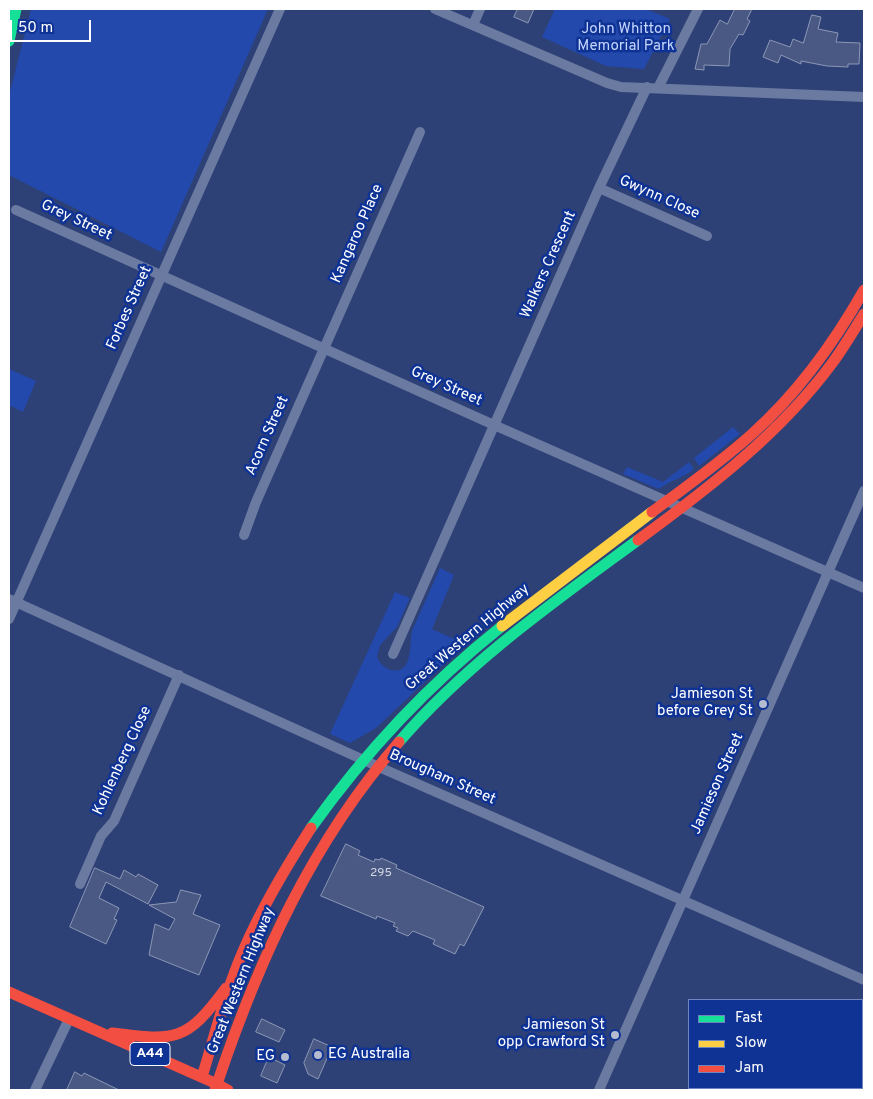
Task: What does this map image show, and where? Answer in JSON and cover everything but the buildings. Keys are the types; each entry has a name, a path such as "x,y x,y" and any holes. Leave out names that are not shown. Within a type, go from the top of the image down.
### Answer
{"main road":[{"path":"9,41 16,9"},
{"name":"Great Western Highway","path":"199,1090 233,978 250,935 288,862 326,805 363,759 399,718 461,660 510,619 732,452 791,396 839,335 864,290"},
{"name":"Great Western Highway","path":"216,1087 268,950 298,888 336,825 379,767 437,702 477,664 522,626 748,454 781,424 833,364 864,314"},
{"path":"98,1032 160,1039 180,1035 202,1021 233,978"},
{"name":"A44","path":"9,992 202,1077 216,1087"},
{"path":"216,1087 228,1090"}],"street":[{"name":"Forbes Street","path":"9,619 12,601 280,9"},
{"path":"434,9 607,83 621,87 864,96"},
{"path":"473,25 480,9"},
{"name":"Walkers Crescent","path":"392,654 599,188 652,88 698,9"},
{"name":"Kangaroo Place","path":"323,349 420,132"},
{"name":"Gwynn Close","path":"599,188 707,236"},
{"name":"Grey Street","path":"16,210 494,426 864,588"},
{"name":"Acorn Street","path":"244,535 256,502 323,349"},
{"name":"Jamieson Street","path":"598,1090 864,491"},
{"name":"Brougham Street","path":"12,601 379,767 863,975"},
{"name":"Kohlenberg Close","path":"80,884 101,836 114,821 179,675"},
{"path":"35,1090 68,1019"}],"green space":[{"path":"31,9 268,9 161,252 9,175 9,96"},
{"name":"John Whitton Memorial Park","path":"555,9 646,9 670,19 644,69 606,66 542,37"},
{"path":"9,369 36,381 23,412 9,405"},
{"path":"733,427 740,434 699,466 694,458"},
{"path":"689,462 694,469 659,489 623,474 627,467 663,482"},
{"path":"440,568 454,575 432,629 465,644 376,728 350,743 330,734 395,592 410,598 397,627 380,645 377,657 386,668 398,670 404,668 409,657 412,631"}],"traffic: fast":[{"path":"9,41 16,9"},
{"path":"399,742 454,685 483,659 544,610 638,540"},
{"path":"311,828 354,772 399,720 475,648 502,626"}],"traffic: slow":[{"path":"502,626 652,512"}],"traffic: jam":[{"path":"652,512 728,454 785,402 828,348 864,290"},
{"path":"638,540 717,480 767,436 813,388 833,362 864,314"},
{"path":"228,1090 217,1084 251,992 291,904 314,861 340,820 368,780 399,742"},
{"path":"202,1077 226,996 244,949 275,887 311,828"},
{"path":"112,1033 151,1037 166,1037 178,1034 200,1019 226,988"},
{"path":"9,992 217,1084 215,1090"}],"place":[{"name":"Jamieson St before Grey St","path":"763,704"},
{"name":"Jamieson St opp Crawford St","path":"615,1035"},
{"name":"EG Australia","path":"318,1055"},
{"name":"EG","path":"285,1057"}]}
